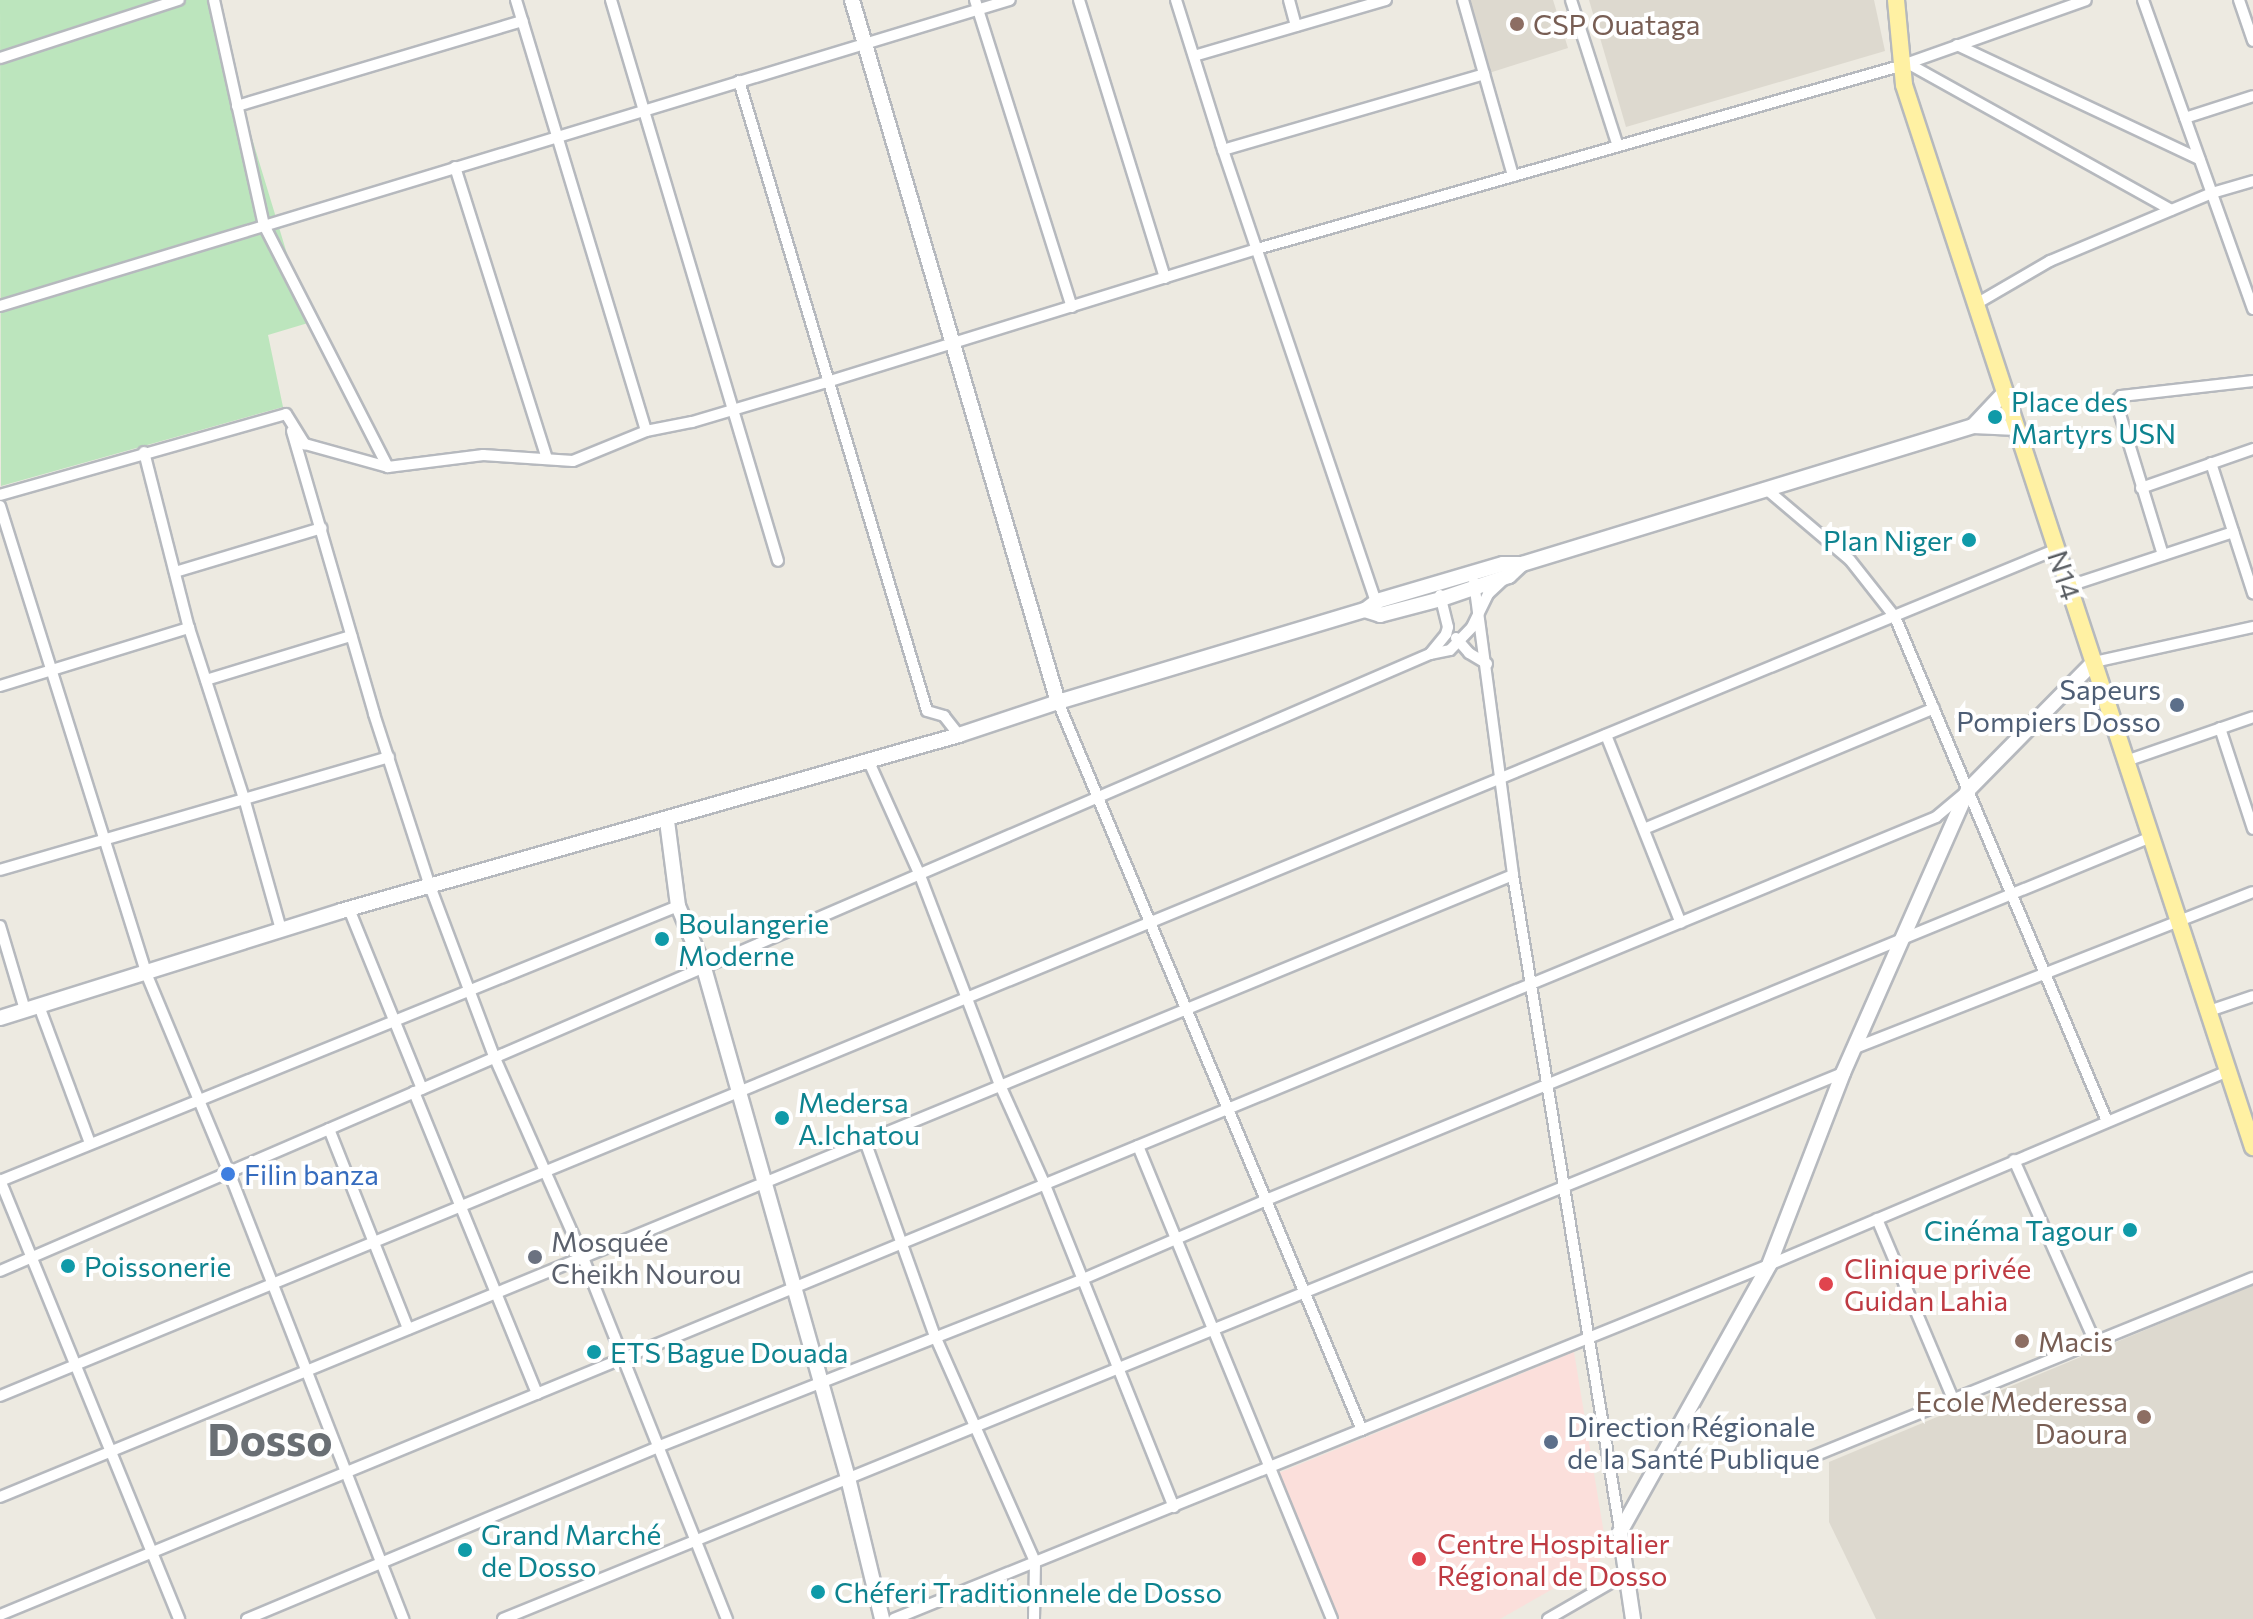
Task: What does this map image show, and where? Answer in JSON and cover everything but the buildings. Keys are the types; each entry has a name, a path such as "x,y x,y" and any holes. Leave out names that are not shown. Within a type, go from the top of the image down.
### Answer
{"main road":[{"name":"N14","path":"1896,0 1905,65 1976,304 2253,1147"}],"street":[{"path":"0,58 179,0"},
{"path":"214,0 264,225 388,467"},
{"path":"516,0 646,431"},
{"path":"611,0 778,561"},
{"path":"852,0 1058,702 1362,1430"},
{"path":"0,306 558,138 976,5 1010,0"},
{"path":"1079,0 1165,278"},
{"path":"1176,0 1374,609"},
{"path":"1289,0 1296,26"},
{"path":"1194,56 1386,0"},
{"path":"1463,0 1513,176"},
{"path":"1571,0 1618,146"},
{"path":"286,414 305,444 388,467 483,455 573,461 646,431 827,382 1257,249 1905,65 2086,0"},
{"path":"2143,0 2253,309"},
{"path":"2239,0 2249,18 2253,41"},
{"path":"976,5 1072,307"},
{"path":"237,106 523,21"},
{"path":"1957,45 2199,159"},
{"path":"1905,65 2171,210"},
{"path":"1223,150 1484,74"},
{"path":"739,81 927,711 944,716 959,735"},
{"path":"2185,118 2253,96"},
{"path":"455,167 547,459"},
{"path":"1976,304 2050,261 2212,193 2253,181"},
{"path":"2163,555 2116,405 2117,398 2253,381"},
{"path":"1973,426 2005,392"},
{"path":"0,495 286,414"},
{"path":"286,414 322,528 351,636 430,886 494,1056 582,1255 727,1619"},
{"path":"1473,581 1503,564 1522,564 1973,426 2017,428"},
{"path":"2141,488 2253,449"},
{"path":"144,452 189,628 244,798 281,930"},
{"path":"2211,463 2253,593"},
{"path":"1765,488 1850,560 1895,617 2107,1121"},
{"path":"0,506 146,973 229,1172 403,1619"},
{"path":"175,572 322,528"},
{"path":"2069,586 2233,532"},
{"path":"0,1396 272,1281 374,1243 542,1170 968,998 1501,775 1606,735 2057,549"},
{"path":"0,1271 1454,645 1472,627 1488,594 1522,564"},
{"path":"0,1018 349,909 869,762 1058,702 1374,609 1473,581 1509,576"},
{"path":"1473,581 1487,664 1513,875 1633,1619"},
{"path":"1439,591 1454,645 1487,664"},
{"path":"1430,654 1448,627"},
{"path":"0,1615 1936,817 1968,790 2094,662 2253,627"},
{"path":"0,686 189,628"},
{"path":"206,680 351,636"},
{"path":"1644,829 1934,708"},
{"path":"2126,761 2253,717"},
{"path":"2220,728 2248,797 2253,829"},
{"path":"1606,735 1681,923"},
{"path":"0,870 389,757"},
{"path":"869,762 919,873 1000,1085 1045,1185 1174,1507"},
{"path":"1620,1532 1769,1265 1843,1073 1968,790"},
{"path":"667,821 678,906 704,968 848,1478 882,1619"},
{"path":"247,1619 660,1446 1083,1279 1266,1200 2151,837"},
{"path":"0,1497 582,1255 1187,1011 1513,875"},
{"path":"1855,1048 2253,892"},
{"path":"179,1619 0,1181 678,906"},
{"path":"349,909 394,1020 461,1207 537,1394"},
{"path":"0,926 90,1143"},
{"path":"2209,1011 2253,996"},
{"path":"894,1619 1769,1265 2228,1071"},
{"path":"503,1619 1843,1073"},
{"path":"329,1129 408,1329"},
{"path":"865,1141 935,1336 973,1428 1035,1562 1034,1619"},
{"path":"1138,1146 1332,1619"},
{"path":"2014,1160 2095,1342"},
{"path":"1877,1219 1953,1399"},
{"path":"1804,1460 2253,1278"},
{"path":"1548,1619 1626,1574"}],"shaded area":[{"name":"CSP Ouataga","path":"1467,0 1553,0 1568,48 1489,73"},
{"path":"1589,0 1874,0 1885,51 1626,127"},
{"path":"2253,1285 2253,1619 1876,1619 1829,1522 1829,1462"},
{"path":"1574,1352 1607,1552 1595,1565 1500,1619 1336,1619 1276,1474"}],"green space":[{"path":"0,0 210,0 308,323 268,335 283,407 1,486"}],"place":[{"name":"CSP Ouataga","path":"1517,24"},
{"name":"Place des Martyrs USN","path":"1995,417"},
{"name":"Plan Niger","path":"1969,540"},
{"name":"Sapeurs Pompiers Dosso","path":"2177,705"},
{"name":"Boulangerie Moderne","path":"662,939"},
{"name":"Medersa A.Ichatou","path":"782,1118"},
{"name":"Filin banza","path":"228,1174"},
{"name":"Cinéma Tagour","path":"2130,1230"},
{"name":"Mosquée Cheikh Nourou","path":"535,1257"},
{"name":"Poissonerie","path":"68,1266"},
{"name":"Clinique privée Guidan Lahia","path":"1826,1284"},
{"name":"Macis","path":"2022,1341"},
{"name":"ETS Bague Douada","path":"594,1352"},
{"name":"Ecole Mederessa Daoura","path":"2144,1417"},
{"name":"Direction Régionale de la Santé Publique","path":"1551,1442"},
{"name":"Grand Marché de Dosso","path":"465,1550"},
{"name":"Centre Hospitalier Régional de Dosso","path":"1419,1559"},
{"name":"Chéferi Traditionnele de Dosso","path":"818,1592"}],"district":[{"name":"Dosso","path":"270,1438"}]}
